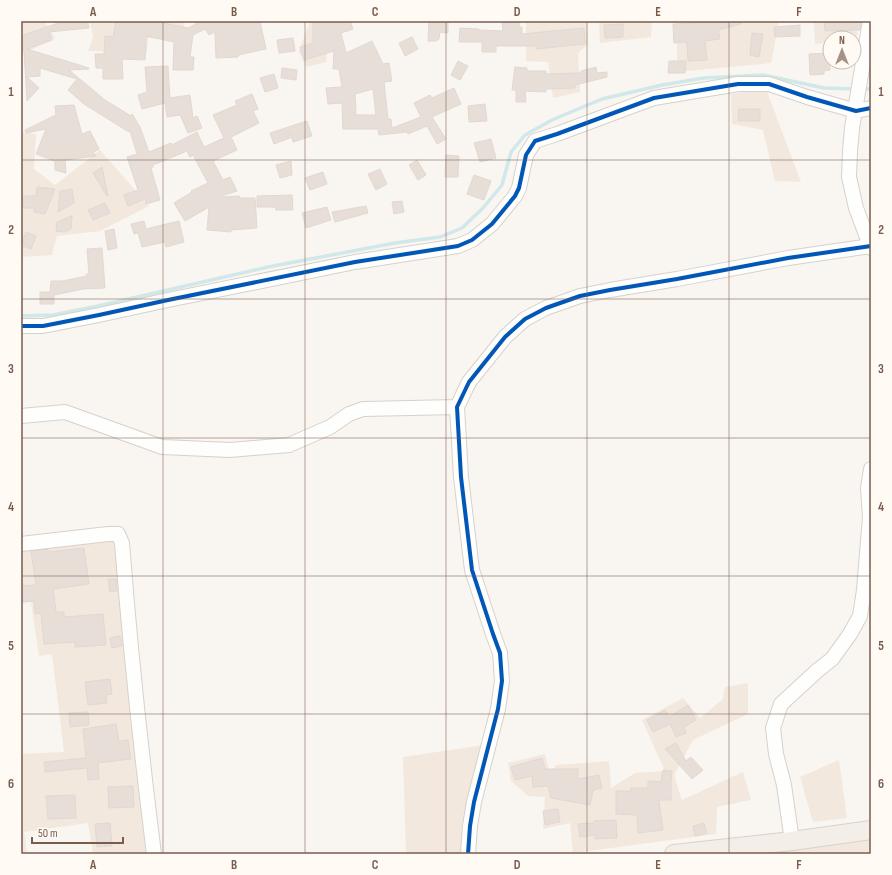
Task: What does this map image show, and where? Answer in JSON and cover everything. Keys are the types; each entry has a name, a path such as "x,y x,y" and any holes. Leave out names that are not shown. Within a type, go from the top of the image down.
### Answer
{"main road":[{"path":"674,854 792,841 871,830"}],"street":[{"path":"468,854 470,826 474,802 498,709 502,681 500,653 472,570 461,477 457,407 469,382 505,337 525,319 546,308 580,296 677,280 788,258 871,247 856,208 850,177 852,134 870,21"},
{"path":"21,326 43,326 347,264 458,246 472,240 492,224 515,196 519,188 526,155 535,140 557,134 654,98 738,84 769,84 856,111 871,108"},
{"path":"21,416 65,412 162,447 230,450 289,444 330,428 349,414 363,409 457,407"},
{"path":"792,841 784,785 776,754 773,728 781,704 832,659 850,634 860,616 865,582 870,517 868,488 871,469"},
{"path":"21,544 108,534 118,534 122,543 129,633 154,854"}],"shaded area":[{"path":"21,21 44,21 55,38 21,55"},
{"path":"90,21 184,21 183,37 148,38 147,52 88,51 93,37"},
{"path":"310,21 329,21 326,62 306,67 299,51"},
{"path":"526,21 587,21 588,44 578,53 580,92 553,98 548,62 526,61"},
{"path":"599,21 652,21 651,37 600,43"},
{"path":"689,21 779,21 771,63 677,72 677,26 691,25"},
{"path":"814,21 858,21 858,30 822,30 822,43 815,44"},
{"path":"766,89 801,182 775,181 763,130 732,124 731,94"},
{"path":"21,132 36,134 34,169 55,185 100,150 149,206 100,231 57,236 52,255 21,257"},
{"path":"114,529 150,854 93,854 88,823 24,832 27,854 21,854 21,754 64,752 52,654 39,656 31,602 21,603 21,539"},
{"path":"748,683 748,714 693,740 674,775 682,800 743,772 751,800 717,807 716,834 573,853 570,823 543,829 545,797 528,796 511,781 508,763 545,754 550,775 556,765 609,761 611,788 635,773 665,771 642,720 683,698 700,718 723,699 725,687"},
{"path":"484,745 463,854 406,854 403,757"},
{"path":"839,760 847,818 813,822 800,777"},
{"path":"871,835 871,854 715,854"}],"building":[{"path":"64,21 88,21 89,28 49,32 52,40 27,49 89,68 69,70 105,100 131,116 132,114 140,127 149,152 171,143 172,145 197,132 204,147 224,138 213,115 237,105 235,101 252,94 258,109 253,111 259,123 231,137 237,150 213,161 223,180 230,177 237,191 224,195 224,197 239,196 240,198 255,198 257,228 231,230 231,232 207,230 209,207 185,221 174,203 192,192 191,191 208,183 193,155 190,157 187,151 153,165 151,168 160,200 146,204 145,199 128,206 124,195 138,190 127,157 137,154 130,131 129,132 84,104 68,90 77,79 40,68 40,76 27,77 39,88 27,101 24,50 21,51 21,36"},
{"path":"116,21 154,21 188,28 201,21 260,21 266,49 238,55 238,57 216,58 215,32 209,35 205,29 193,35 190,57 194,57 193,70 173,70 174,42 146,36 145,60 122,59 123,79 103,79 103,68 96,68 95,54 104,54 105,36 113,37"},
{"path":"313,21 350,21 353,29 341,33 346,53 372,41 383,64 389,63 392,81 384,82 388,119 391,119 392,128 421,117 414,103 430,95 432,98 454,88 461,104 432,117 446,139 437,144 427,126 408,134 407,132 379,135 378,129 343,129 342,103 328,104 326,88 342,87 339,69 333,69 334,51 304,60 300,47 313,43","holes":["373,89 376,115 356,115 355,94"]},
{"path":"429,21 448,21 448,33 440,32 439,39 435,41 428,41"},
{"path":"502,21 519,21 519,27 522,27 522,34 584,28 585,44 536,49 536,46 496,46 496,52 482,52 482,42 459,42 460,28 503,31"},
{"path":"706,21 741,21 741,24 718,30 720,39 705,41 707,60 688,61 687,42 674,43 673,24"},
{"path":"824,21 861,21 860,30 825,30"},
{"path":"623,24 623,37 605,38 604,25"},
{"path":"800,25 800,36 775,37 774,27"},
{"path":"752,33 763,34 759,57 750,55"},
{"path":"412,37 418,49 405,56 399,43"},
{"path":"293,38 295,51 279,53 277,40"},
{"path":"822,53 822,70 830,70 824,71 824,74 810,75 809,54"},
{"path":"458,61 468,66 460,80 451,75"},
{"path":"669,61 686,61 685,73 668,73"},
{"path":"168,66 170,98 190,95 193,118 197,116 202,128 188,133 180,115 167,117 165,103 142,109 138,95 147,92 145,67"},
{"path":"515,67 527,68 527,71 546,71 546,74 581,73 581,71 596,67 597,73 607,72 607,77 575,85 575,88 546,89 546,92 525,91 526,102 516,102 516,90 512,90"},
{"path":"282,68 297,70 296,80 281,78"},
{"path":"274,74 278,88 265,92 260,78"},
{"path":"485,104 487,121 469,122 468,106"},
{"path":"74,105 82,134 90,131 99,149 93,152 96,156 65,160 66,173 55,170 55,161 36,154 46,129 26,133 25,130 56,115 55,106"},
{"path":"739,109 760,109 760,121 738,121"},
{"path":"307,121 312,136 293,142 290,132 290,138 274,144 270,133"},
{"path":"491,139 496,158 480,162 474,143"},
{"path":"446,155 459,156 458,177 445,177"},
{"path":"417,160 426,175 418,180 409,165"},
{"path":"291,161 292,175 280,178 276,165"},
{"path":"102,167 108,196 93,173"},
{"path":"380,169 387,184 376,190 368,174"},
{"path":"323,172 327,184 310,190 305,178"},
{"path":"474,175 491,181 484,200 467,194"},
{"path":"37,187 55,189 45,214 34,212 34,208 21,208 21,196 36,196"},
{"path":"72,189 74,203 58,212 60,191"},
{"path":"292,195 293,210 276,210 275,207 257,207 257,196"},
{"path":"402,201 404,212 394,214 392,202"},
{"path":"105,203 110,213 93,220 88,210"},
{"path":"366,206 368,213 335,222 332,212"},
{"path":"327,207 331,220 306,228 302,213"},
{"path":"72,216 71,229 64,232 56,231 57,222"},
{"path":"144,221 146,229 179,221 184,242 166,247 165,242 142,247 138,233 134,234 131,224"},
{"path":"114,229 117,248 108,250 105,231"},
{"path":"26,232 36,236 31,249 21,245"},
{"path":"102,248 105,288 83,289 54,295 54,304 40,304 40,292 50,292 51,281 62,281 87,276 86,274 89,274 87,249"},
{"path":"84,548 89,584 53,589 56,612 64,612 64,617 103,614 106,645 75,647 75,642 44,644 41,613 35,614 34,601 21,602 21,586 36,585 31,551 48,549 48,552"},
{"path":"108,579 116,579 117,591 110,592"},
{"path":"120,636 122,646 112,648 110,638"},
{"path":"110,679 112,694 106,695 107,703 88,705 85,682"},
{"path":"688,705 696,720 684,727 686,733 676,737 670,724 653,732 647,720 665,710 669,717"},
{"path":"88,712 89,725 70,727 69,713"},
{"path":"116,724 119,741 128,740 131,759 98,763 99,779 88,780 87,768 45,772 44,762 86,758 83,729"},
{"path":"676,743 686,761 691,757 703,770 692,779 665,749"},
{"path":"542,758 545,769 578,769 578,779 599,775 602,788 593,790 590,805 551,798 548,786 533,787 532,776 515,780 511,767"},
{"path":"663,770 672,771 671,800 659,800 663,830 638,833 637,815 616,814 616,791 631,791 631,788 648,788 648,781 661,782"},
{"path":"133,786 134,807 109,808 108,787"},
{"path":"75,795 76,818 48,819 46,796"},
{"path":"558,809 560,822 545,825 543,811"},
{"path":"616,820 617,838 595,839 595,835 580,837 578,824 594,823 594,821"},
{"path":"110,823 112,846 97,847 95,824"},
{"path":"704,823 707,833 695,836 693,826"}],"waterway":[{"path":"21,316 53,315 268,267 395,243 440,237 462,228 483,208 502,185 511,152 525,135 552,120 602,99 662,85 704,78 763,75 824,88 854,89"},
{"path":"863,89 871,89"}],"cycle path":[{"path":"21,326 43,326 355,262 458,246 472,240 492,224 515,196 519,188 526,155 535,141 654,98 738,84 769,84 856,111 871,108"},
{"path":"468,854 470,826 474,802 498,709 502,681 500,653 472,570 461,477 457,407 469,382 505,337 525,319 546,308 580,296 788,258 871,246"}]}
